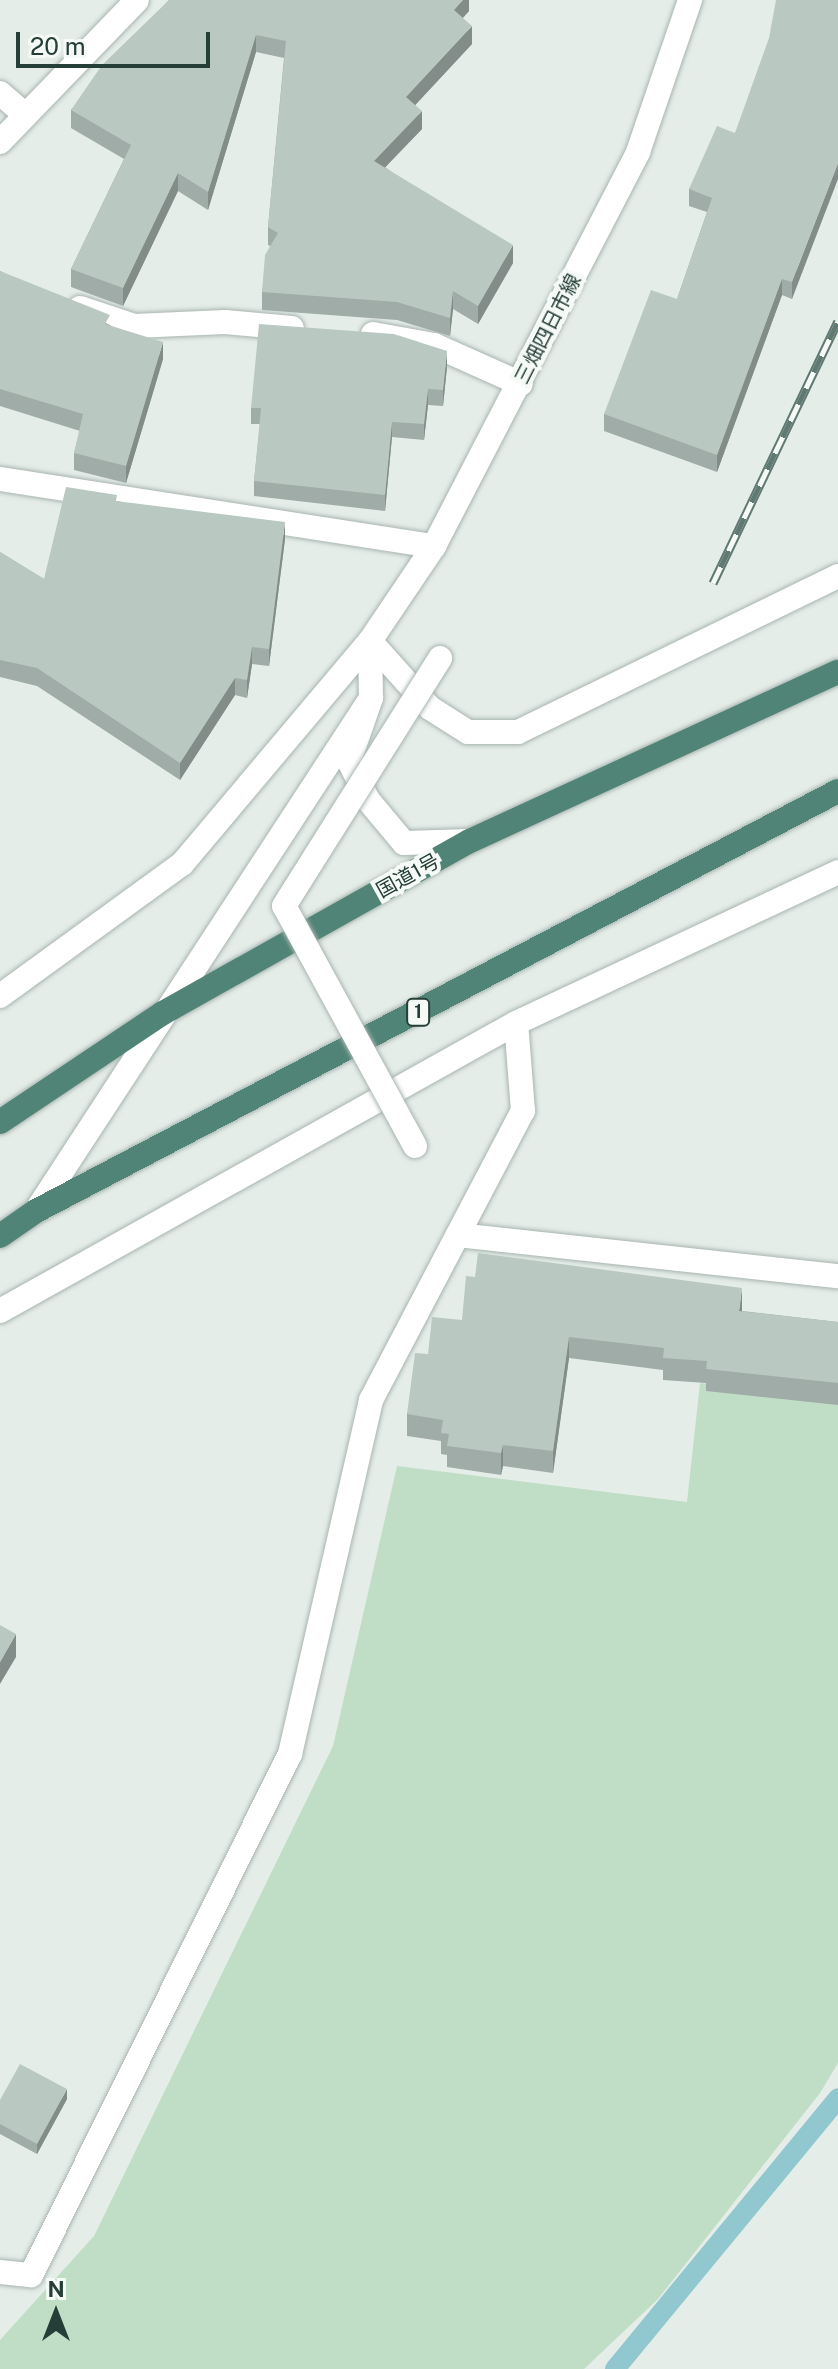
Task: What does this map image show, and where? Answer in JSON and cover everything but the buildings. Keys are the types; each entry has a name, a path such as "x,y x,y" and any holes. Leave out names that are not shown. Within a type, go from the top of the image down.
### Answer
{"highway":[{"name":"国道1号","path":"0,1122 163,1013 470,841 838,672"},
{"name":"1","path":"0,1236 36,1211 838,791"}],"street":[{"path":"0,142 137,0"},
{"name":"三畑四日市線","path":"0,996 182,864 370,641 434,546 521,384 638,152 690,0"},
{"path":"0,93 25,115"},
{"path":"49,298 134,326 225,322 318,330"},
{"path":"349,332 434,345 521,384"},
{"path":"0,479 434,546"},
{"path":"370,641 430,708 468,732 518,732 838,576"},
{"path":"370,641 371,698 349,761 368,800 404,843 470,841"},
{"path":"415,1146 284,906 440,658"},
{"path":"36,1211 371,698"},
{"path":"0,1311 516,1023 838,872"},
{"path":"0,2272 31,2275 290,1754 371,1400 523,1111 516,1023"},
{"path":"458,1235 838,1276"}],"green space":[{"path":"700,1383 838,1398 838,2063 820,2093 658,2299 584,2369 0,2369 0,2340 94,2236 333,1746 397,1466 687,1502"}],"waterway":[{"path":"615,2369 838,2098"}],"railway":[{"path":"713,583 838,321"}]}
